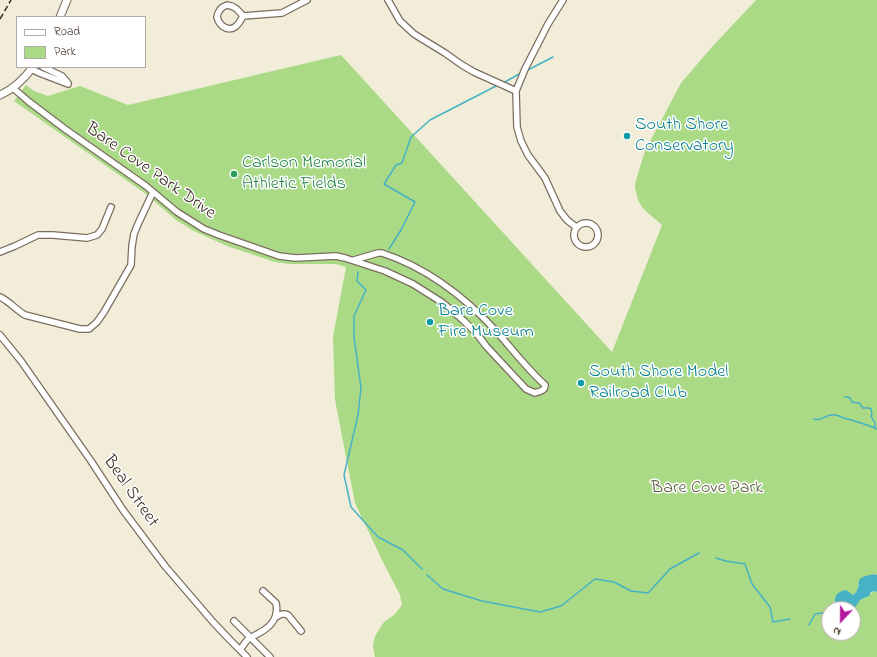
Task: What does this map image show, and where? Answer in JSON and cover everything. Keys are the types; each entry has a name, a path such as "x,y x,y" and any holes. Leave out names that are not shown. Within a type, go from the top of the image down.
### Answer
{"main road":[{"path":"60,16 68,0"},
{"path":"0,95 19,84 32,68"}],"street":[{"path":"243,16 282,13 307,0"},
{"path":"388,0 400,21 414,34 474,72 516,91"},
{"path":"563,0 551,18 516,91 517,127 521,141 528,155 544,178 560,210 566,220 576,227"},
{"path":"228,5 234,6 243,16 237,25 231,28 224,27 220,24 217,17 220,10 224,6 228,5"},
{"path":"32,68 42,74 68,84 62,76 45,68"},
{"name":"Bare Cove Park Drive","path":"13,88 65,129 153,192 177,212 200,226 219,235 262,251 284,257 296,258 336,256 354,260 399,277 429,294 454,312 477,334 486,346 526,389 535,393 544,390 544,385 496,331 463,299 437,279 382,253 363,259 354,260"},
{"path":"0,297 25,315 80,329 89,329 97,322 104,312 131,265 134,234 153,192"},
{"path":"0,252 38,235 87,238 97,235 102,229 111,207"},
{"path":"584,223 595,227 598,235 597,240 590,246 584,247 580,245 576,242 574,236 576,227 584,223"},
{"name":"Beal Street","path":"0,335 21,361 91,461 123,510 165,566 197,604 247,657"},
{"path":"262,591 276,602 276,617"},
{"path":"240,650 250,637 269,627 276,617 281,614 288,615 301,631"},
{"path":"234,621 270,657"}],"green space":[{"name":"Bare Cove Park","path":"756,0 877,0 877,575 874,574 858,584 856,593 853,595 834,601 821,601 821,641 861,641 861,601 858,601 867,597 875,591 877,592 877,657 375,657 373,646 375,636 384,622 395,614 402,605 400,595 355,503 335,400 333,337 346,267 336,264 289,264 275,262 227,246 194,231 176,220 146,194 14,101 26,85 34,91 48,96 80,86 128,105 341,55 612,352 662,225 642,207 638,200 635,187 645,151 681,83"}],"water":[{"path":"874,574 877,575 877,592 871,592 869,596 859,601 835,601 839,592 846,590 853,595 858,588 859,581 865,576"}],"waterway":[{"path":"526,71 553,57"},
{"path":"503,83 521,73"},
{"path":"389,249 401,230 415,202 384,184 396,165 402,163 411,137 430,120 498,85"},
{"path":"358,272 357,281 366,290 354,316 354,337 361,388 358,415 344,475 351,507 378,537 403,550 422,569"},
{"path":"845,397 850,398 852,402 859,403 863,408 871,409 871,416 875,423 875,428"},
{"path":"814,419 817,420 829,415 836,415 877,429"},
{"path":"427,575 443,589 482,601 540,612 561,606 595,579 614,582 631,591 648,593 670,569 699,553"},
{"path":"716,558 745,564 752,584 770,607 773,622 790,619"},
{"path":"809,625 815,614 821,613"}],"railway":[{"path":"0,19 11,0"}],"place":[{"name":"South Shore Conservatory","path":"627,136"},
{"name":"Carlson Memorial Athletic Fields","path":"234,174"},
{"name":"Bare Cove Fire Museum","path":"430,322"},
{"name":"South Shore Model Railroad Club","path":"581,383"}]}
